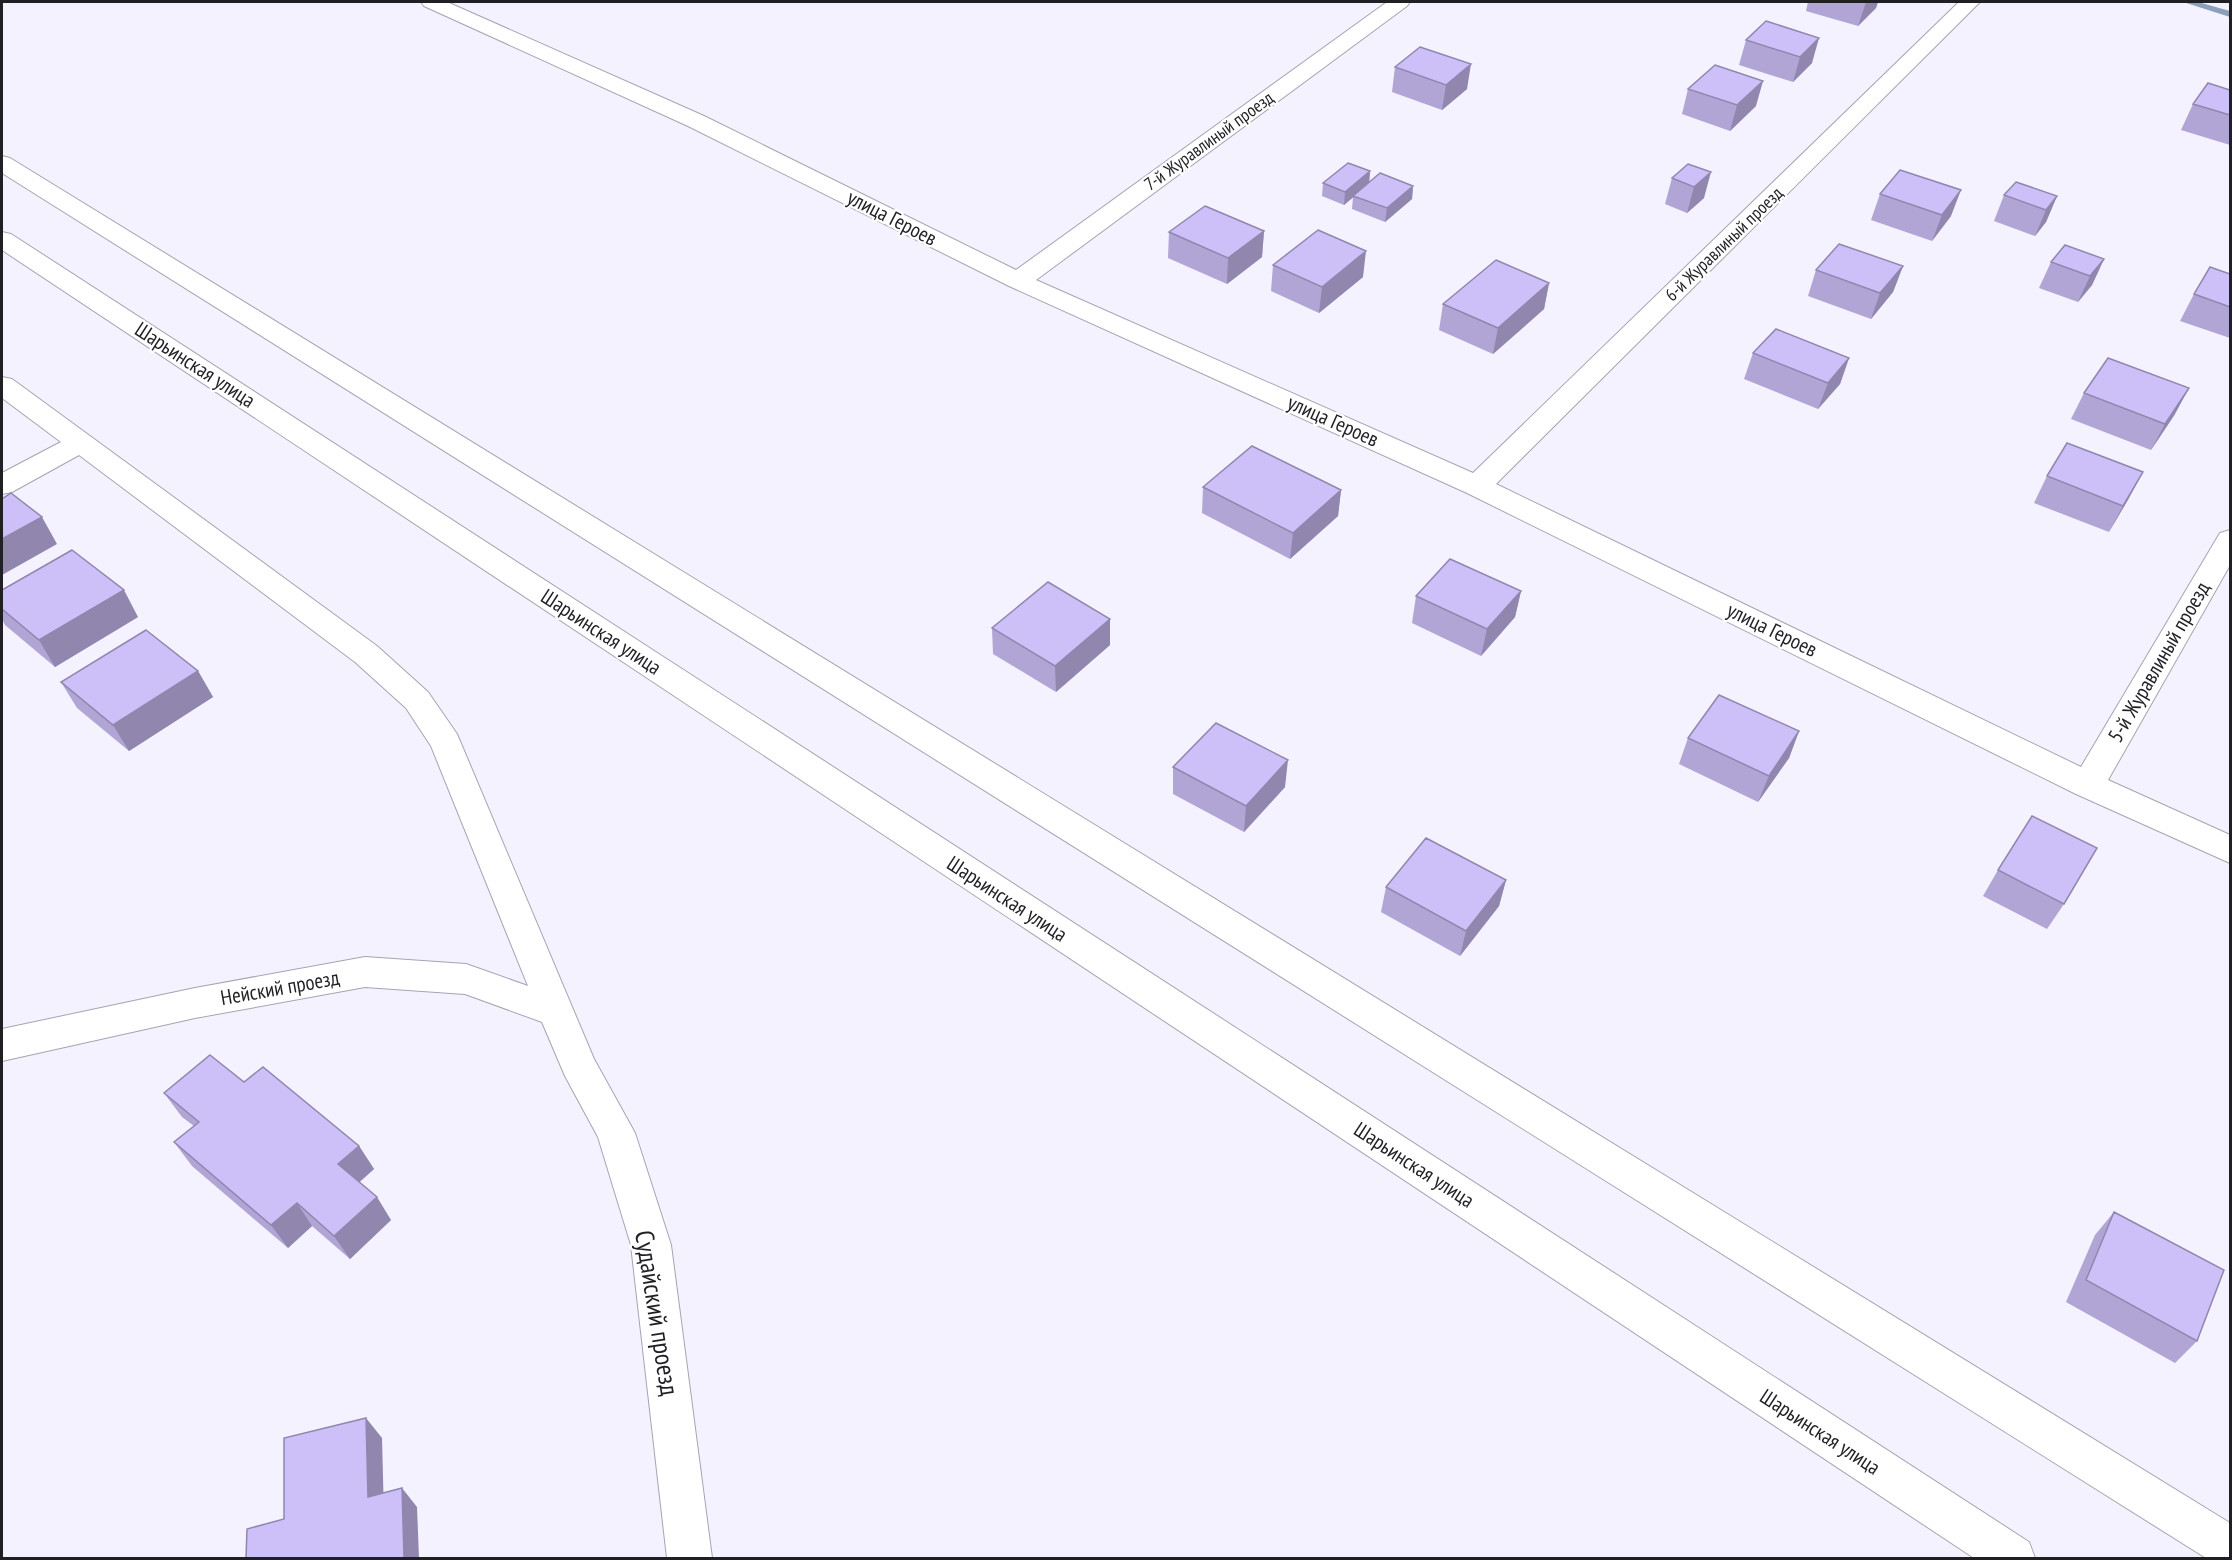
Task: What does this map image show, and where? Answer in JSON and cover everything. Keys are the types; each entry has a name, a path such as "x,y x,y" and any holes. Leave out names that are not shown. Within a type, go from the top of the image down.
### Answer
{"street":[{"name":"улица Героев","path":"431,2 696,121 1018,281 1477,486 2088,785 2230,850"},
{"name":"7-й Журавлиный проезд","path":"1018,281 1400,2"},
{"name":"6-й Журавлиный проезд","path":"1477,486 1970,2"},
{"path":"2,163 2230,1548"},
{"name":"Шарьинская улица","path":"2,239 2013,1558"},
{"path":"2,385 366,654 417,700 446,742 557,1012"},
{"path":"2,485 82,442"},
{"name":"5-й Журавлиный проезд","path":"2088,785 2230,540"},
{"name":"Нейский проезд","path":"2,1045 195,1003 365,972 466,979 557,1012"},
{"name":"Судайский проезд","path":"557,1012 578,1065 616,1133 651,1245 690,1558"}],"building":[{"path":"1766,21 1819,38 1800,57 1746,40"},
{"path":"1420,47 1471,64 1446,85 1395,67"},
{"path":"1715,65 1763,81 1737,105 1688,89"},
{"path":"2208,83 2230,90 2230,115 2193,104"},
{"path":"1348,163 1370,171 1345,192 1323,183"},
{"path":"1688,164 1711,172 1694,187 1672,178"},
{"path":"1900,170 1961,190 1942,215 1880,194"},
{"path":"1380,173 1413,186 1387,208 1353,196"},
{"path":"2016,182 2057,196 2046,210 2004,195"},
{"path":"1205,206 1264,231 1228,258 1169,232"},
{"path":"1318,230 1366,251 1322,287 1273,265"},
{"path":"1839,244 1903,266 1880,293 1816,270"},
{"path":"2065,245 2104,259 2090,276 2051,262"},
{"path":"1496,260 1549,283 1498,328 1443,304"},
{"path":"2210,267 2230,274 2230,307 2194,294"},
{"path":"1776,329 1849,358 1828,383 1753,353"},
{"path":"2108,358 2189,388 2165,424 2084,393"},
{"path":"2067,443 2143,472 2123,506 2047,476"},
{"path":"1252,446 1341,490 1293,533 1203,487"},
{"path":"11,493 42,517 2,539 2,499"},
{"path":"72,550 124,590 39,640 2,609 2,590"},
{"path":"1450,559 1521,591 1487,629 1416,596"},
{"path":"1048,582 1110,619 1055,666 992,628"},
{"path":"146,630 198,671 113,725 61,682"},
{"path":"1719,695 1799,731 1769,776 1688,738"},
{"path":"1216,723 1288,760 1246,806 1173,767"},
{"path":"2032,816 2097,848 2064,904 1998,870"},
{"path":"1426,838 1506,880 1466,931 1386,887"},
{"path":"210,1055 244,1082 263,1067 359,1146 338,1164 377,1197 334,1236 297,1203 271,1225 174,1142 199,1122 164,1093"},
{"path":"2114,1212 2224,1270 2197,1341 2086,1280"},
{"path":"366,1418 368,1497 402,1488 404,1558 246,1558 247,1529 284,1519 284,1438"}],"waterway":[{"path":"2188,2 2230,14"}]}
